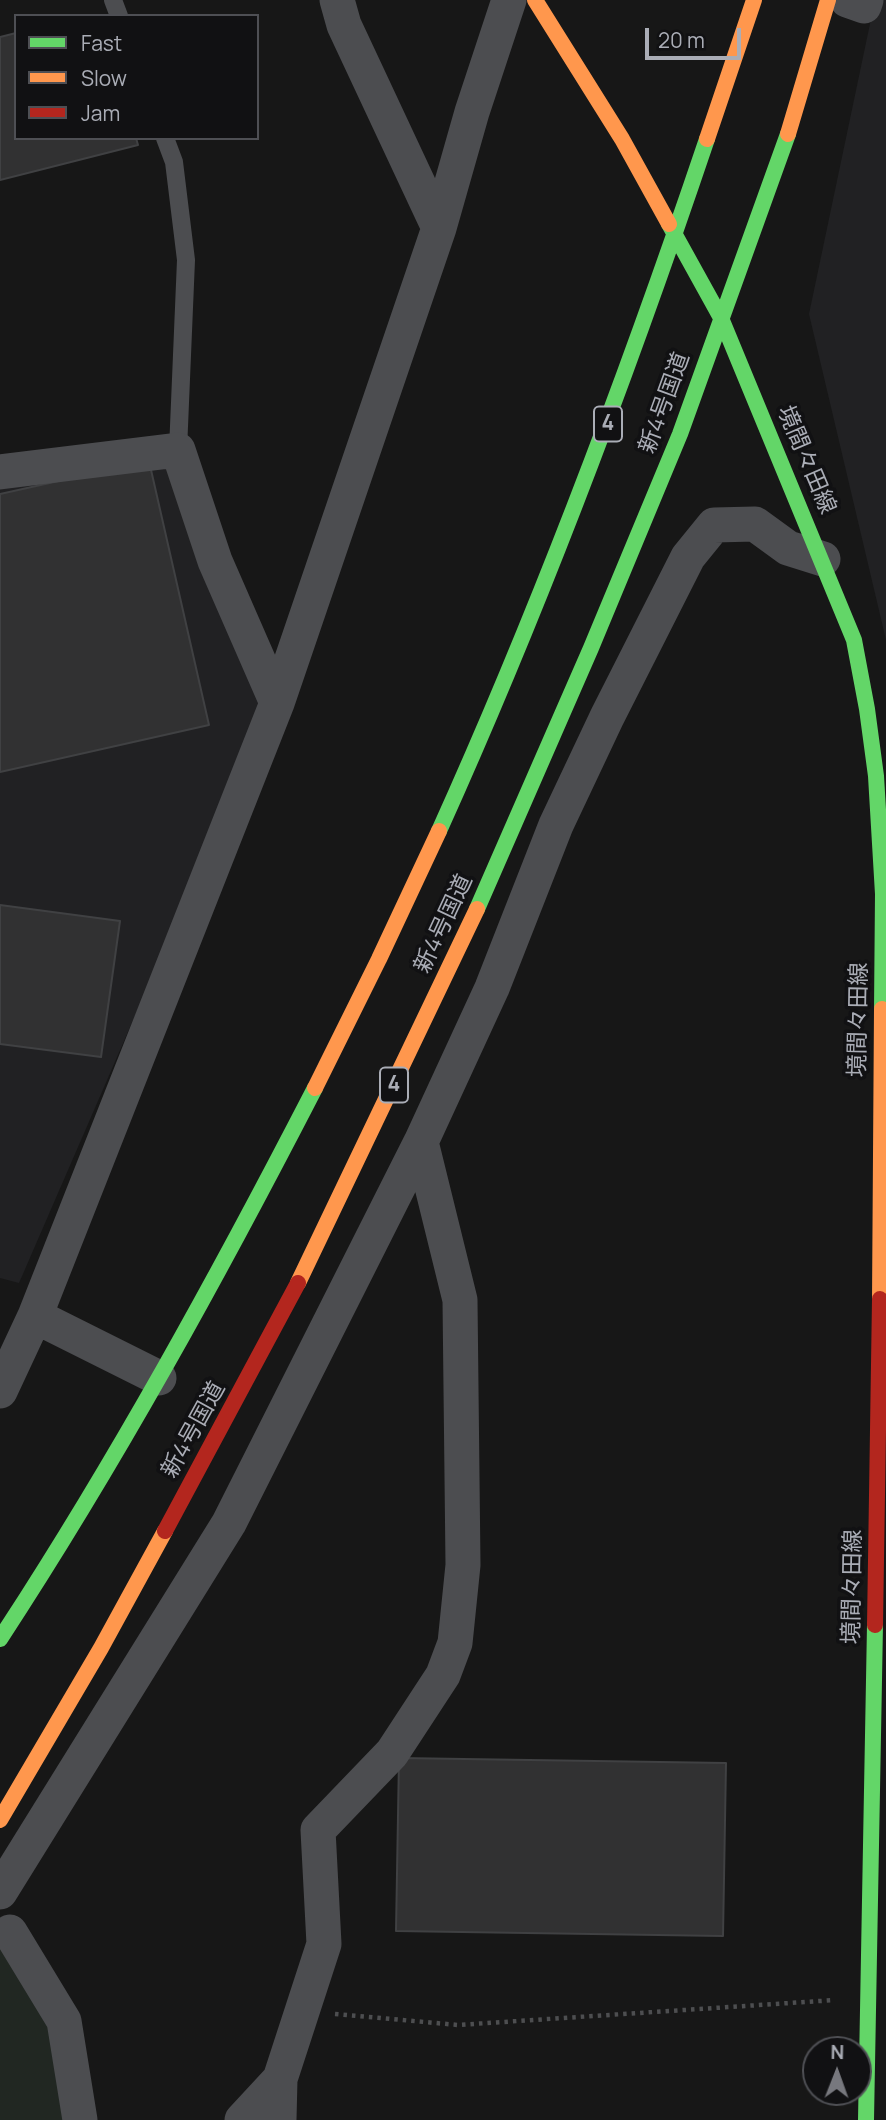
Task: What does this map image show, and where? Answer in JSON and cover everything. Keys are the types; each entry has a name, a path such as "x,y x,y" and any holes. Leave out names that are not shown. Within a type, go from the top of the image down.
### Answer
{"main road":[{"name":"境間々田線","path":"535,0 592,87 721,318 854,639 876,776 883,894 883,1305 875,1980 866,2120"},
{"name":"新4号国道","path":"0,1639 98,1483 278,1163 372,976 466,774 533,614 608,423 754,0"},
{"name":"新4号国道","path":"0,1820 101,1648 238,1398 319,1242 470,925 591,648 680,434 791,127 828,0"}],"street":[{"path":"337,0 344,25 439,228"},
{"path":"0,1391 35,1316 277,703 439,228 472,112 509,0"},
{"path":"846,0 864,6 866,0"},
{"path":"0,472 178,450 215,561 277,703"},
{"path":"0,1892 229,1523 421,1142 492,988 556,825 688,557 714,525 755,524 788,548 822,559"},
{"path":"279,2120 280,2079 324,1944 318,1830 392,1753 443,1675 455,1643 463,1565 460,1300 421,1142"},
{"path":"35,1316 159,1378"},
{"path":"10,1932 64,2021 80,2120"},
{"path":"242,2120 280,2079"}],"lane":[{"path":"166,140 174,162 186,260 178,450"}],"path":[{"path":"302,2011 458,2025 875,1980"}],"shaded area":[{"path":"875,0 886,0 886,640 809,314"},
{"path":"178,450 278,686 19,1283 0,1278 0,460"},
{"path":"0,1946 64,2021 80,2120 0,2120"}],"building":[{"path":"14,34 14,140 137,140 138,145 0,180 0,37"},
{"path":"149,461 209,725 0,772 0,494"},
{"path":"0,905 120,921 101,1057 0,1044"},
{"path":"399,1758 726,1763 723,1936 396,1931"}],"traffic: fast":[{"path":"477,909 591,648 680,434 788,134"},
{"path":"439,831 513,660 582,488 707,139"},
{"path":"669,224 721,318 854,640 876,776 883,894 882,1009"},
{"path":"0,1639 85,1505 165,1368 315,1088"},
{"path":"866,2120 875,1625"}],"traffic: slow":[{"path":"535,0 622,139 669,224"},
{"path":"707,139 754,0"},
{"path":"788,134 828,0"},
{"path":"315,1088 439,831"},
{"path":"298,1283 477,909"},
{"path":"880,1299 882,1009"},
{"path":"0,1820 101,1648 165,1531"}],"traffic: jam":[{"path":"165,1531 298,1283"},
{"path":"875,1625 880,1299"}]}
